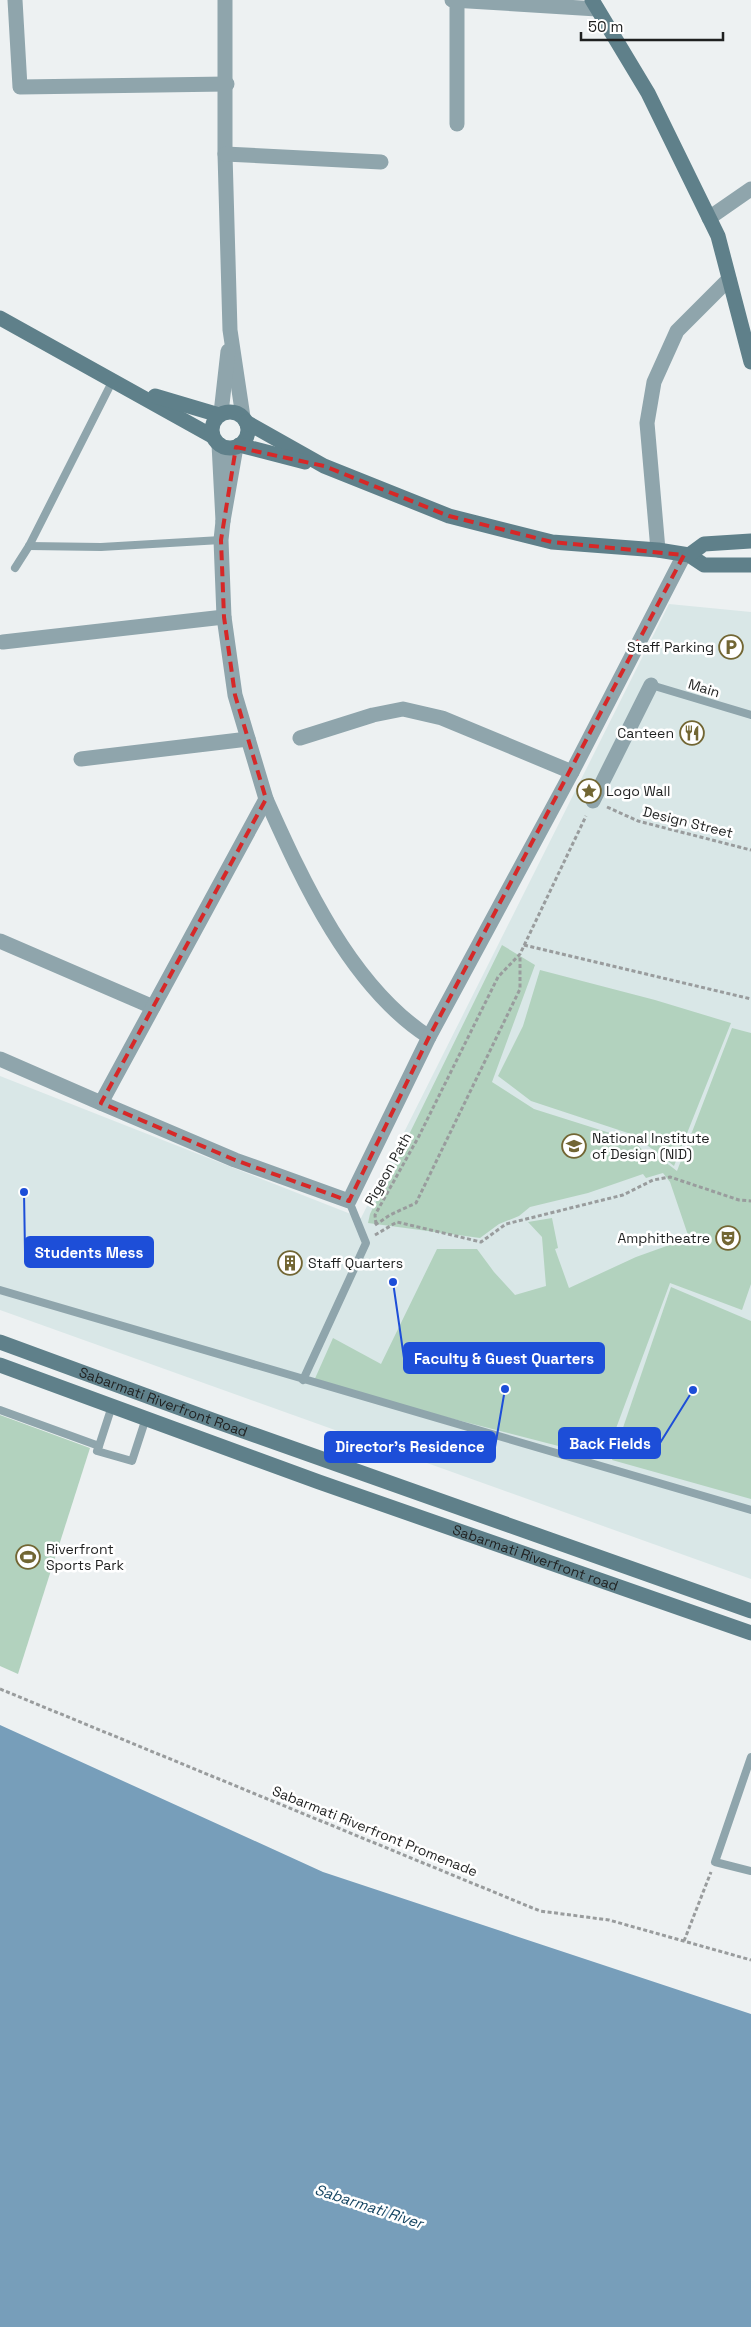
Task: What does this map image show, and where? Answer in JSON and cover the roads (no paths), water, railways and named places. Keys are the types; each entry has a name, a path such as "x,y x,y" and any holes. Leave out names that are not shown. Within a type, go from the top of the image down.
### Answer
{"street":[{"path":"15,0 20,88 227,84"},
{"path":"225,0 227,84 225,154 230,330 244,420 248,432 238,446 221,540 224,617 235,695 266,799 302,879 361,973 407,1023 429,1037"},
{"path":"452,0 594,4 648,93 718,236 751,362"},
{"path":"457,0 457,124"},
{"path":"225,154 381,162"},
{"path":"709,218 751,189"},
{"path":"658,550 647,423 654,382 677,330 729,279"},
{"path":"0,319 130,389 224,447 238,446 324,466"},
{"path":"223,521 212,424 220,414 230,330"},
{"path":"130,389 220,414 233,412 324,466 449,516 552,542 658,550 686,555 704,565 751,564"},
{"path":"0,1059 235,1160 349,1201 429,1037 572,772 686,555 704,544 751,541"},
{"path":"3,642 224,617"},
{"path":"593,801 651,685"},
{"path":"300,738 373,715 403,709 442,718 572,772"},
{"path":"81,760 248,739"},
{"path":"101,1103 266,799"},
{"path":"0,941 153,1007"},
{"name":"Sabarmati Riverfront Road","path":"0,1342 327,1461"},
{"name":"Sabarmati Riverfront Road","path":"0,1365 319,1482"},
{"path":"319,1482 327,1461"},
{"name":"Sabarmati Riverfront road","path":"327,1461 751,1611"},
{"name":"Sabarmati Riverfront road","path":"319,1482 751,1633"}],"lane":[{"path":"15,568 112,380"},
{"path":"28,546 101,547 221,540"},
{"name":"Main","path":"651,685 751,715"},
{"path":"303,1380 366,1243 349,1201"},
{"path":"0,1290 751,1510"},
{"path":"112,1406 97,1451 132,1461 146,1418"},
{"path":"0,1410 100,1446"},
{"path":"751,1757 714,1862 751,1871"}],"water":[{"name":"Sabarmati River","path":"0,1725 323,1872 751,2014 751,2327 0,2327"}],"place":[{"name":"Staff Parking","path":"731,647"},
{"name":"Canteen","path":"692,733"},
{"name":"Logo Wall","path":"589,791"},
{"name":"National Institute of Design (NID)","path":"574,1146"},
{"name":"Students Mess","path":"24,1192"},
{"name":"Amphitheatre","path":"728,1238"},
{"name":"Staff Quarters","path":"290,1263"},
{"name":"Faculty & Guest Quarters","path":"393,1282"},
{"name":"Director's Residence","path":"505,1389"},
{"name":"Back Fields","path":"693,1390"},
{"name":"Riverfront Sports Park","path":"28,1557"}]}
